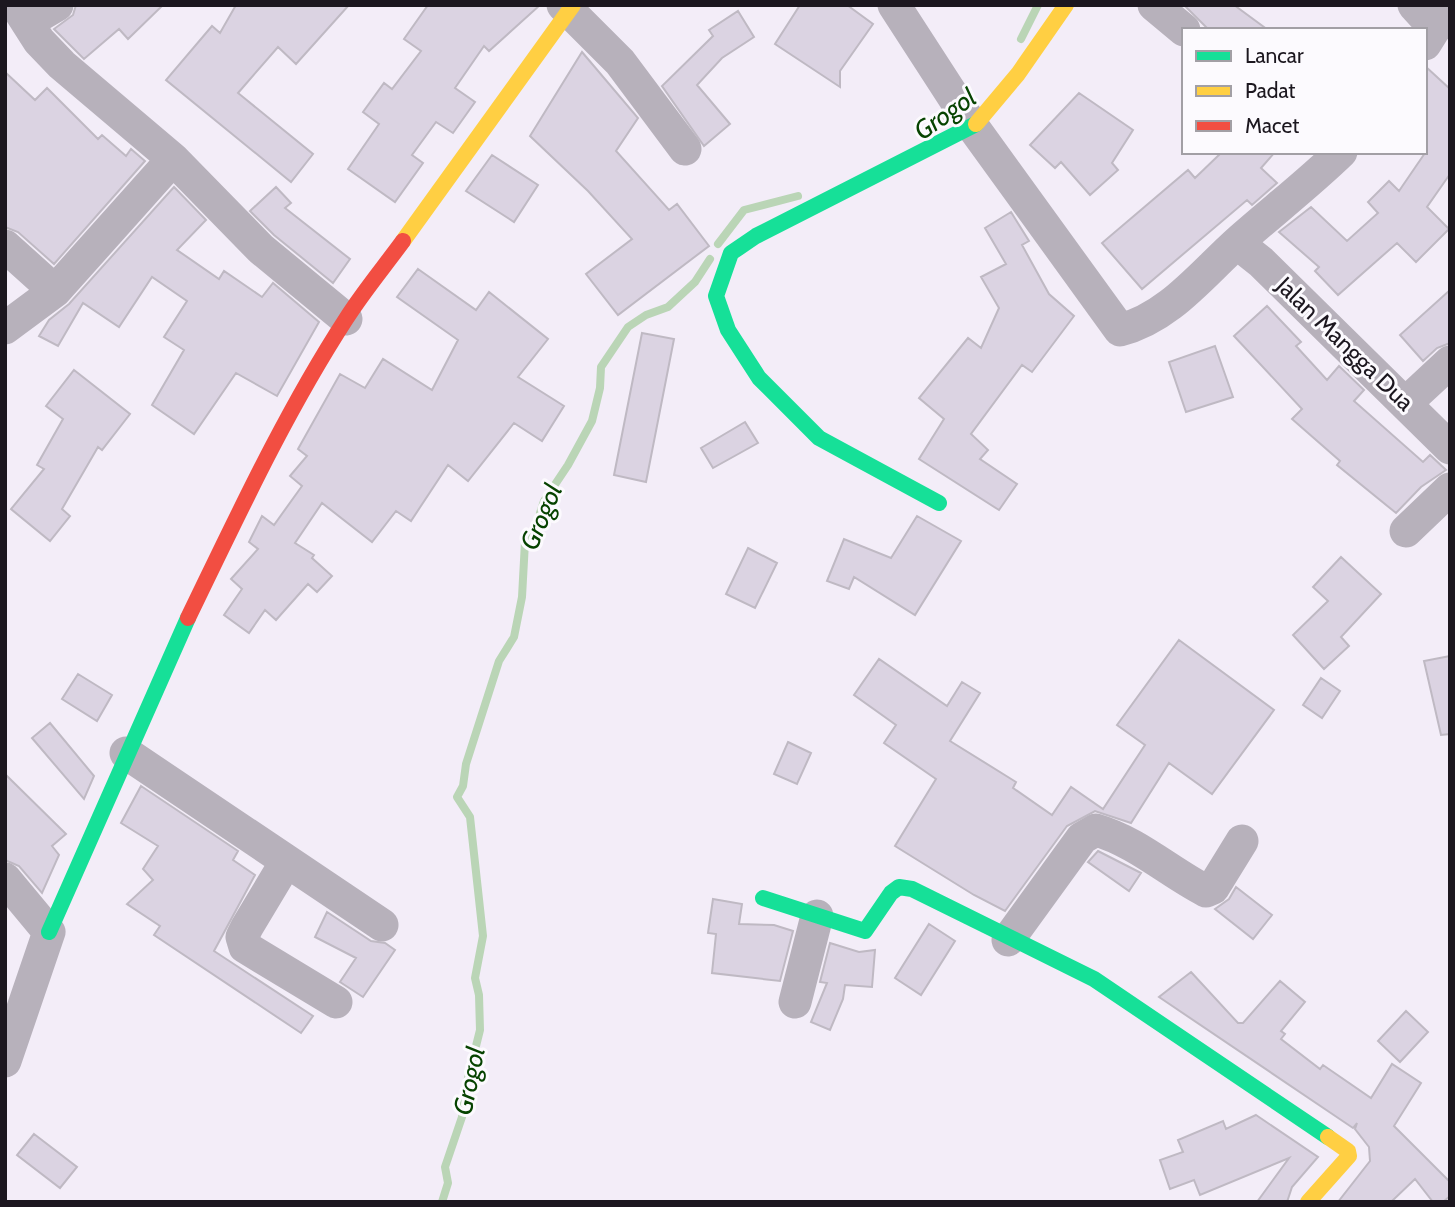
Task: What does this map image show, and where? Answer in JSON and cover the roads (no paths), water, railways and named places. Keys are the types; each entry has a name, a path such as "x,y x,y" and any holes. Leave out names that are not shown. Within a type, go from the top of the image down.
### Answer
{"street":[{"path":"57,5 22,13 39,41 62,65 173,159 261,249 346,319"},
{"path":"894,5 964,110 1120,330 1137,326 1195,285 1237,243 1340,154"},
{"path":"939,503 819,438 760,378 727,330 716,296 731,253 1018,74 1066,5"},
{"path":"1154,5 1182,28"},
{"path":"5,1061 49,932 126,753 245,500 346,319 568,7 620,62 685,149"},
{"path":"5,328 55,291 173,159"},
{"name":"Jalan Mangga Dua","path":"1237,243 1261,262 1450,448"},
{"path":"5,246 55,291"},
{"path":"1406,403 1450,362"},
{"path":"1406,531 1450,489"},
{"path":"126,753 382,925"},
{"path":"1008,940 1082,838 1096,830 1130,845 1206,891 1213,888 1242,841"},
{"path":"286,862 242,937 246,947 335,1002"},
{"path":"5,879 49,932"},
{"path":"763,898 865,931 891,893 899,887 912,889 1008,940 1094,979 1348,1151 1349,1156 1308,1202"},
{"path":"795,1002 817,916"}],"waterway":[{"name":"Grogol","path":"1021,39 1038,5"},
{"name":"Grogol","path":"924,131 954,112"},
{"name":"Grogol","path":"718,244 744,210 798,196"},
{"name":"Grogol","path":"442,1202 448,1183 445,1167 462,1117 464,1094 480,1030 479,995 475,978 483,936 470,817 457,797 463,786 466,764 499,661 514,637 522,597 525,542 542,526 540,513 544,501 592,421 600,388 601,367 628,327 646,315 668,307 695,282 710,259"}]}
